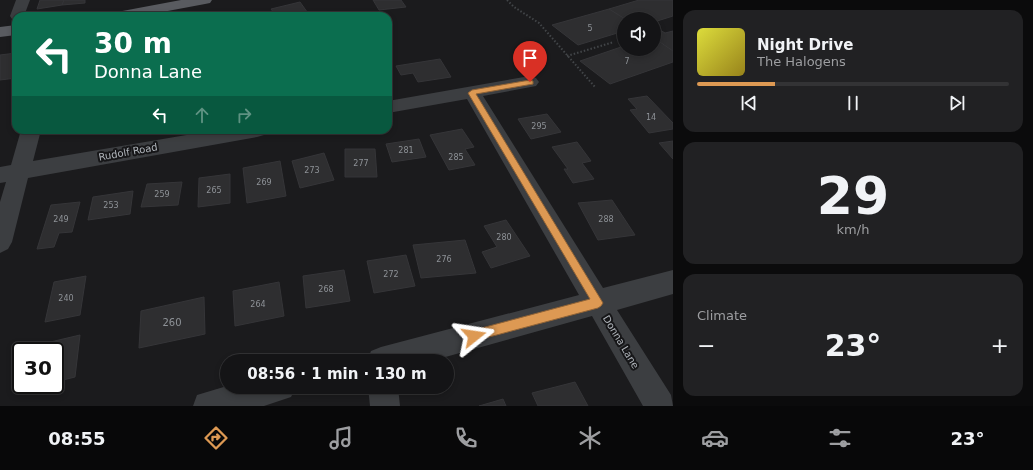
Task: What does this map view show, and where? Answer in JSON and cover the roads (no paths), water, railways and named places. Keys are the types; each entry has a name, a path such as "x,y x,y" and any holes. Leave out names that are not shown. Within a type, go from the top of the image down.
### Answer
{"main road":[{"path":"139,12 205,0"}],"street":[{"path":"18,12 23,0"},
{"path":"392,106 530,82"},
{"name":"Donna Lane","path":"472,93 660,406"},
{"path":"0,242 10,173 29,134"},
{"name":"Rudolf Road","path":"10,173 234,134"},
{"path":"408,354 673,282"},
{"path":"208,406 254,394"},
{"path":"383,394 384,406"}]}
